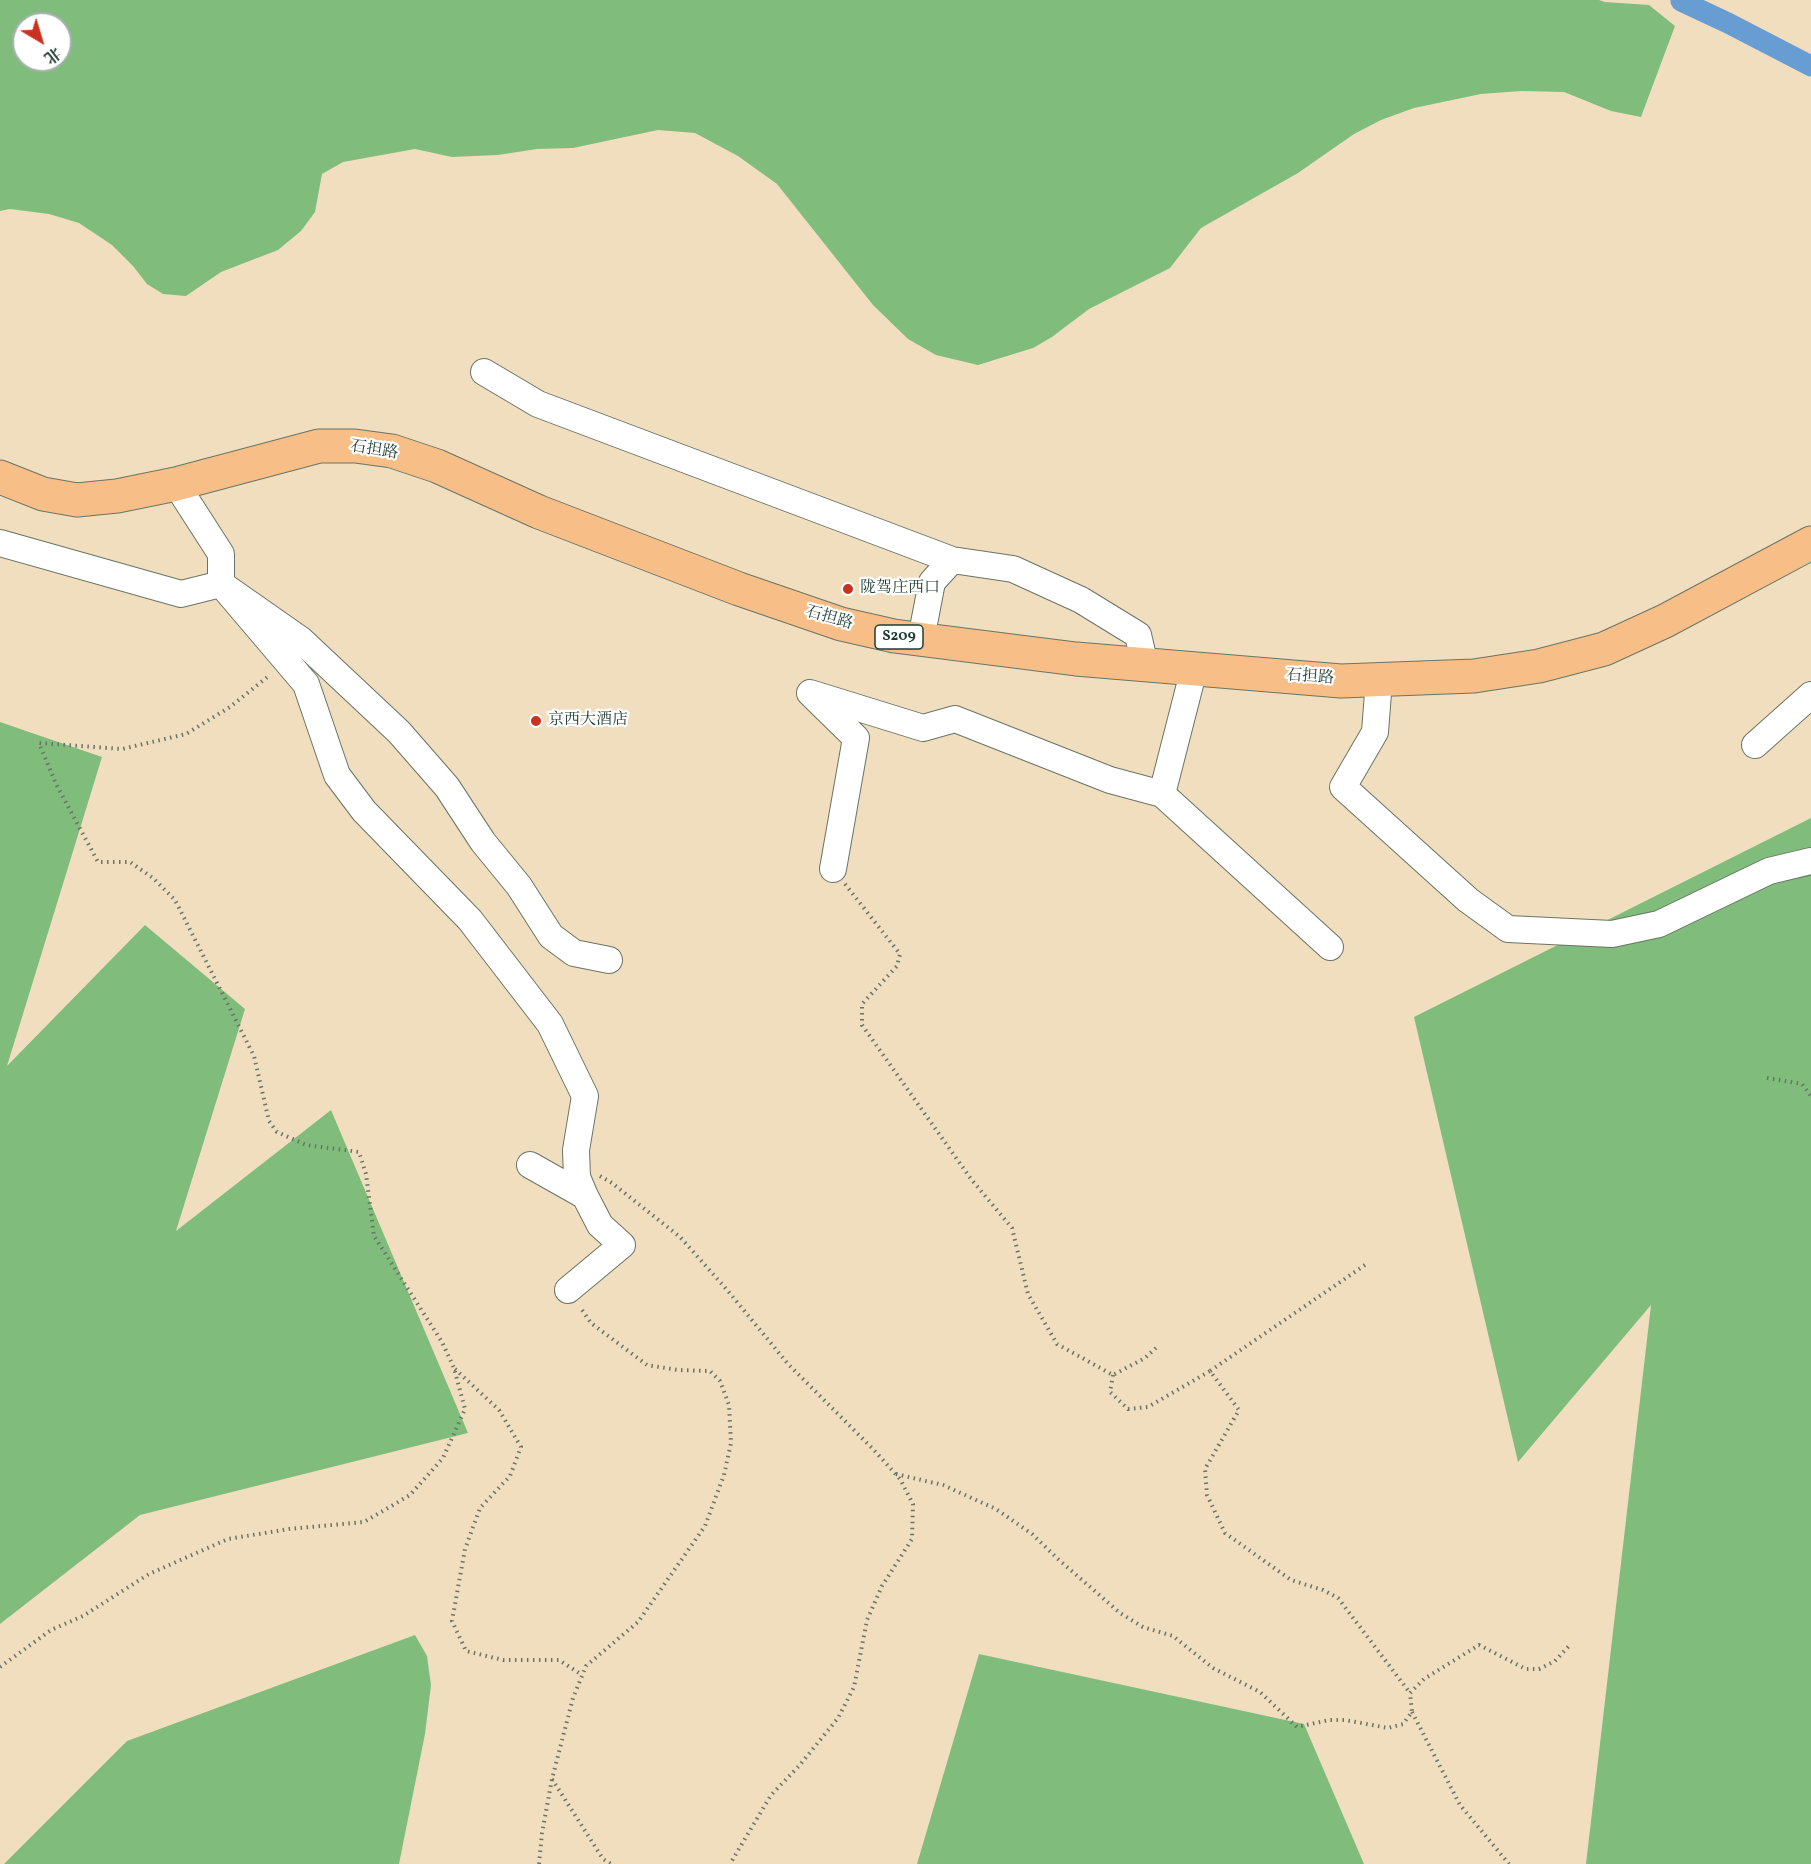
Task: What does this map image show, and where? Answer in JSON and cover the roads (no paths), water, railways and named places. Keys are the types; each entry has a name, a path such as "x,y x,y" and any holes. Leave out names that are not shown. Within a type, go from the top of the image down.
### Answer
{"main road":[{"name":"石担路","path":"0,477 43,494 77,500 117,496 176,484 320,446 355,446 392,451 436,466 539,512 781,604 841,624 894,636 1076,659 1341,681 1474,676 1539,666 1604,649 1665,621 1811,543"}],"street":[{"path":"484,372 538,404 952,560 1013,568 1082,600 1138,635 1144,665"},
{"path":"176,484 221,554 221,584 306,684 336,775 364,811 470,920 550,1024 585,1096 576,1150 577,1177 600,1225 622,1245 568,1290"},
{"path":"0,543 182,594 221,584 301,640 399,732 447,788 483,842 519,886 551,936 574,953 609,960"},
{"path":"921,639 932,582 952,560"},
{"path":"1162,794 1194,669"},
{"path":"1380,680 1375,732 1343,787 1467,900 1508,929 1612,934 1659,924 1769,870 1811,861"},
{"path":"833,869 856,738 810,693 923,728 955,719 1110,780 1162,794 1330,947"},
{"path":"1755,745 1811,695"},
{"path":"530,1165 585,1196"}],"waterway":[{"path":"1681,1 1811,66"}],"place":[{"name":"陇驾庄西口","path":"848,589"},
{"name":"京西大酒店","path":"536,721"}]}
